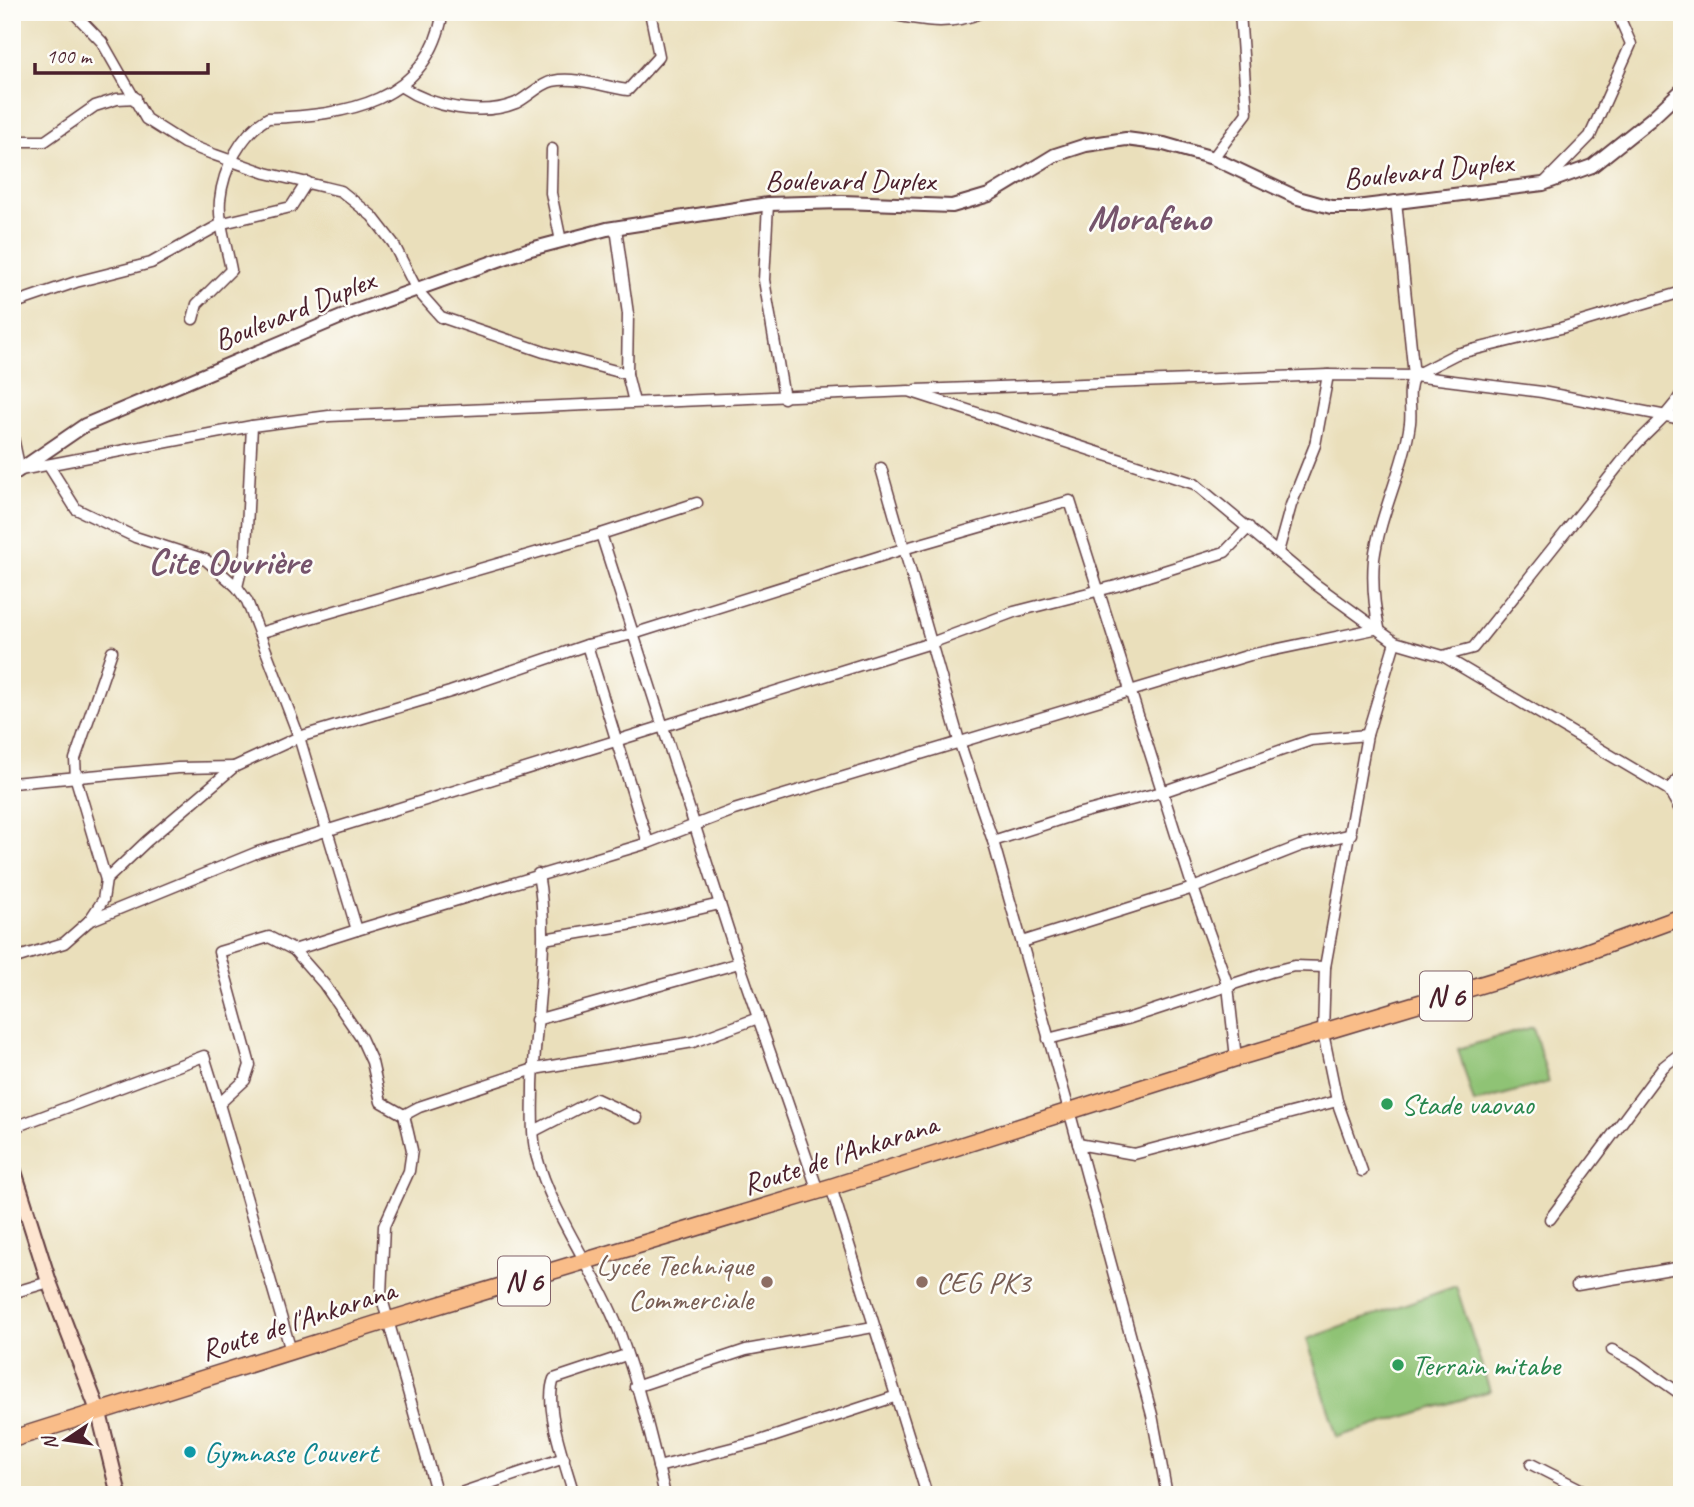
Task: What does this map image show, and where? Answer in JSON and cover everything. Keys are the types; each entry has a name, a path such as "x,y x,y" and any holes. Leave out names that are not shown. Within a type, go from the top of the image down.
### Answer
{"main road":[{"name":"Route de l'Ankarana","path":"12,1439 386,1321 825,1189 1236,1058 1570,958 1682,917"},
{"path":"12,1165 49,1282 99,1413 119,1495"}],"street":[{"path":"73,12 102,42 146,119 184,143 230,160 266,173 341,191 372,216 393,243 417,290 441,317 461,326 627,374"},
{"path":"193,319 197,304 231,270 220,201 230,160 257,125 268,118 360,108 402,87 438,37 443,12"},
{"path":"402,87 419,99 454,107 482,108 514,104 553,81 628,90 659,56 650,12"},
{"path":"880,12 922,21 966,20 982,12"},
{"path":"1213,158 1247,113 1240,12"},
{"path":"1543,184 1590,136 1631,44 1617,12"},
{"name":"Boulevard Duplex","path":"16,472 85,425 352,312 561,241 616,228 768,204 842,202 952,206 989,195 1055,155 1086,145 1126,139 1164,144 1213,158 1298,198 1331,206 1356,207 1543,184 1592,166 1651,119 1682,90"},
{"path":"12,141 45,141 95,106 117,99 136,98"},
{"path":"552,149 551,193 561,241"},
{"path":"12,304 76,282 151,263 223,223 291,207 307,182"},
{"path":"1396,201 1414,376"},
{"path":"768,204 764,280 784,398"},
{"path":"616,228 628,314 627,374 635,402"},
{"path":"1379,628 1373,599 1374,556 1401,465 1410,421 1409,385 1414,376 1456,354 1682,292"},
{"path":"1278,552 1291,505 1315,445 1328,375"},
{"path":"12,433 16,472 253,426 329,416 784,398 1000,385 1328,375 1414,376 1542,392 1682,419"},
{"path":"909,391 1195,484 1315,583 1395,642 1443,656 1669,790 1682,813"},
{"path":"1443,656 1473,648 1631,450 1648,430 1668,416 1682,393"},
{"path":"237,587 246,550 253,426"},
{"path":"49,466 76,509 122,532 206,561 237,587 259,633 299,737 357,930"},
{"path":"881,468 960,744 993,841 1069,1110 1152,1415 1167,1495"},
{"path":"106,880 234,767 299,737 450,692 587,645 633,634 903,549 1070,501 1193,888 1228,986 1236,1058"},
{"path":"259,633 601,534 697,503"},
{"path":"89,921 258,852 326,829 931,643 1014,612 1225,552 1249,527"},
{"path":"601,534 739,963 825,1189 927,1495"},
{"path":"294,950 538,874 648,843 734,810 1250,655 1379,628"},
{"path":"1362,1171 1337,1101 1322,1033 1325,967 1367,735 1395,642"},
{"path":"587,645 648,843"},
{"path":"12,959 64,943 89,921 103,900 106,880 76,779 75,759 112,651"},
{"path":"993,841 1077,814 1162,792 1311,740 1367,735"},
{"path":"12,783 178,768 234,767"},
{"path":"1669,790 1680,777"},
{"path":"1022,942 1193,888 1300,846 1351,834"},
{"path":"538,874 544,939 534,1069 536,1153 563,1224 587,1262 619,1332 665,1495"},
{"path":"544,939 634,924 720,904"},
{"path":"219,1104 245,1080 250,1065 219,952 269,937 294,950 324,984 360,1038 372,1062 381,1102 404,1115 412,1150 409,1171 384,1226 381,1295 386,1321 437,1495"},
{"path":"536,1020 739,963"},
{"path":"1048,1039 1127,1019 1294,966 1325,967"},
{"path":"404,1115 419,1107 534,1069 693,1042 758,1018"},
{"path":"1550,1219 1663,1067 1682,1052"},
{"path":"12,1128 204,1056 291,1351"},
{"path":"534,1130 596,1099 637,1118"},
{"path":"1078,1144 1134,1154 1337,1101"},
{"path":"1577,1285 1682,1267"},
{"path":"12,1293 49,1282"},
{"path":"635,1387 746,1350 873,1327"},
{"path":"1612,1350 1635,1362 1682,1395"},
{"path":"574,1495 552,1409 550,1389 554,1379 626,1354"},
{"path":"658,1467 763,1440 894,1397"},
{"path":"455,1495 564,1458"},
{"path":"1531,1464 1592,1495"}],"green space":[{"path":"1533,1027 1549,1082 1474,1103 1458,1049"},
{"name":"Terrain mitabe","path":"1456,1286 1490,1391 1337,1437 1307,1339"}],"place":[{"name":"Stade vaovao","path":"1387,1104"},
{"name":"Lycée Technique Commerciale","path":"767,1282"},
{"name":"CEG PK3","path":"922,1282"},
{"name":"Terrain mitabe","path":"1398,1365"},
{"name":"Gymnase Couvert","path":"190,1452"}],"district":[{"name":"Morafeno","path":"1149,217"},
{"name":"Cite Ouvrière","path":"229,561"}]}
